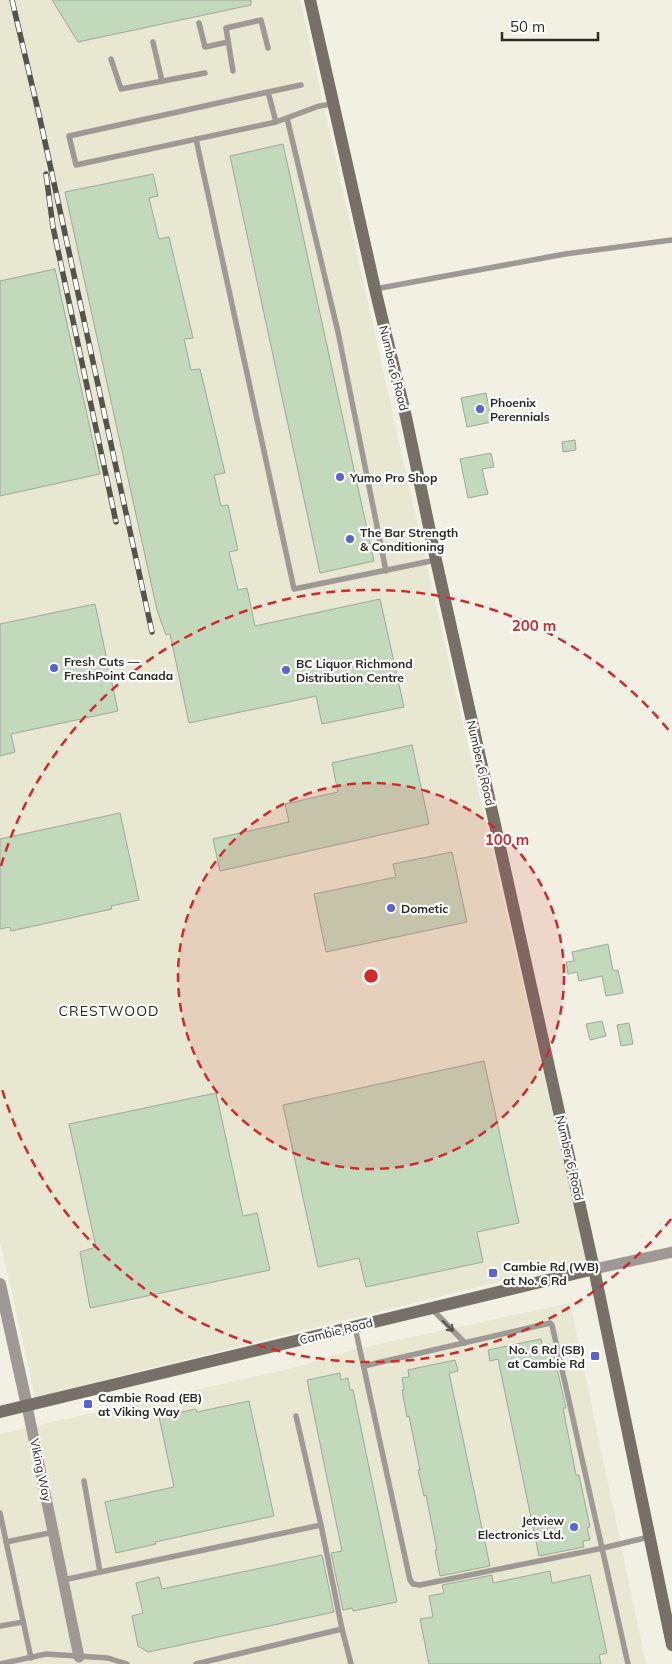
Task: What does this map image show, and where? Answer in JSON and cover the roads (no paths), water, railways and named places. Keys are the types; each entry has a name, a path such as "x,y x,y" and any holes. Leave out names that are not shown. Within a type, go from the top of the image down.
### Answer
{"main road":[{"name":"Number 6 Road","path":"310,0 406,417 436,560 594,1269 672,1645"},
{"name":"Cambie Road","path":"0,1412 594,1269"}],"street":[{"name":"Cambie Road","path":"594,1269 672,1252"},
{"name":"Viking Way","path":"0,1284 64,1580 78,1662"}],"lane":[{"path":"233,71 226,28 261,20 268,48"},
{"path":"199,24 205,47 228,42"},
{"path":"153,42 162,81"},
{"path":"111,59 121,89 205,73"},
{"path":"301,85 69,136 76,165 276,122 319,106 333,104"},
{"path":"268,92 276,122"},
{"path":"287,118 338,332 386,570"},
{"path":"196,139 294,589 436,560"},
{"path":"375,289 565,254 672,240"},
{"path":"431,1308 465,1343"},
{"path":"364,1366 550,1323 552,1325 628,1664"},
{"path":"355,1327 410,1580 413,1584 420,1585 650,1537"},
{"path":"296,1416 351,1664"},
{"path":"84,1482 100,1572"},
{"path":"0,1513 31,1658"},
{"path":"64,1580 320,1525"},
{"path":"6,1542 54,1532"},
{"path":"0,1626 23,1622"},
{"path":"196,1664 342,1629"},
{"path":"0,1664 46,1654 78,1662 108,1658 127,1664"}],"railway":[{"path":"12,0 40,119 152,632"},
{"path":"46,174 53,227 116,522"}],"place":[{"name":"Phoenix Perennials","path":"480,409"},
{"name":"Yumo Pro Shop","path":"340,477"},
{"name":"The Bar Strength & Conditioning","path":"350,539"},
{"name":"Fresh Cuts — FreshPoint Canada","path":"54,668"},
{"name":"BC Liquor Richmond Distribution Centre","path":"286,670"},
{"name":"Dometic","path":"391,908"},
{"name":"Cambie Rd (WB) at No. 6 Rd","path":"493,1273"},
{"name":"No. 6 Rd (SB) at Cambie Rd","path":"595,1356"},
{"name":"Cambie Road (EB) at Viking Way","path":"88,1404"},
{"name":"Jetview Electronics Ltd.","path":"574,1527"}],"district":[{"name":"CRESTWOOD","path":"109,1011"}]}
